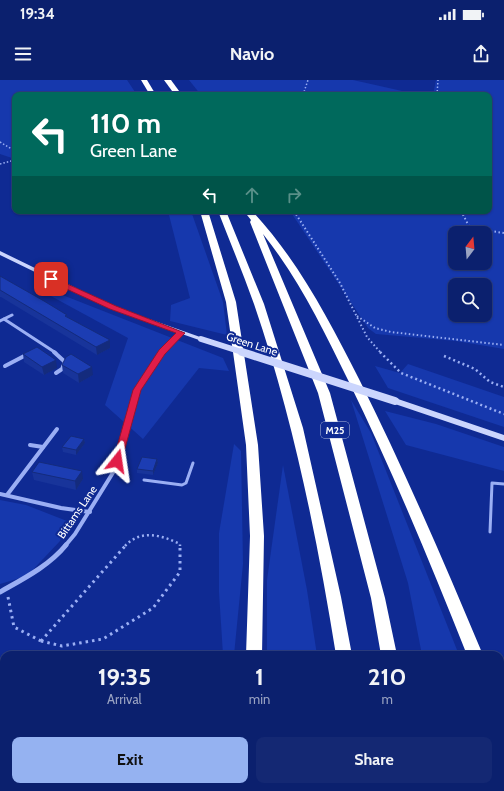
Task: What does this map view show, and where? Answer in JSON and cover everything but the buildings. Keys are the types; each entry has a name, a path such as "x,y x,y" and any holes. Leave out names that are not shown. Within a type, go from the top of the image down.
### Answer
{"highway":[{"path":"144,80 151,92"},
{"path":"167,80 177,92"},
{"path":"205,214 232,310 238,341 252,445 257,536 254,651"},
{"path":"223,214 258,304 297,428 334,597 343,651"},
{"name":"M25","path":"251,214 324,393 378,598 387,651"},
{"name":"M25","path":"252,214 272,236 306,284 366,402 390,453 473,651"},
{"path":"250,651 253,639"}],"street":[{"name":"Green Lane","path":"0,253 113,308 181,333 395,401 504,438"},
{"path":"2,320 12,315"},
{"path":"2,320 44,346 65,362 62,370 56,373"},
{"name":"Bittams Lane","path":"0,592 39,569 59,554 90,512 114,471 137,390 162,352 181,333"},
{"path":"38,349 44,346"},
{"path":"6,366 32,353"},
{"path":"7,495 57,429"},
{"path":"30,445 43,447"},
{"path":"0,494 61,508 90,512"}],"lane":[{"path":"144,480 182,485 186,483 193,463"},
{"path":"490,532 492,483 504,484"}],"path":[{"path":"304,92 308,80"},
{"path":"437,92 438,80"},
{"path":"0,142 12,149"},
{"path":"0,164 12,161"},
{"path":"296,214 340,283 367,337 400,373 504,414"},
{"path":"463,214 470,228 504,233"},
{"path":"357,316 375,328 391,332 504,346"},
{"path":"444,356 476,369 490,382 504,387"},
{"path":"6,589 14,627 41,641 62,646 103,639 152,608 180,572 180,544 164,536 145,534 132,539 41,641"}],"shaded area":[{"path":"0,80 127,80 135,92 12,92 12,158 0,154"},
{"path":"189,80 353,80 407,92 199,92"},
{"path":"436,80 504,80 504,349 456,341 376,334 368,328 292,214 492,214 492,92 434,92"},
{"path":"169,214 192,214 223,302 227,335 170,321 171,305 190,298"},
{"path":"38,289 65,296 223,358 229,371 199,368 143,439 105,405 128,338"},
{"path":"408,364 504,397 504,427 388,388 375,366 400,373"},
{"path":"351,400 371,433 457,651 421,651 408,583"},
{"path":"385,411 436,424 504,447 504,471 406,445"},
{"path":"234,444 241,451 243,564 234,651 223,651 219,592 219,533"},
{"path":"283,465 307,590 316,651 267,651 267,580"},
{"path":"0,500 26,505 67,521 60,541 27,576 0,584"}],"route":[{"path":"51,279 113,308 181,333 162,352 144,377 137,390 117,461"}]}
